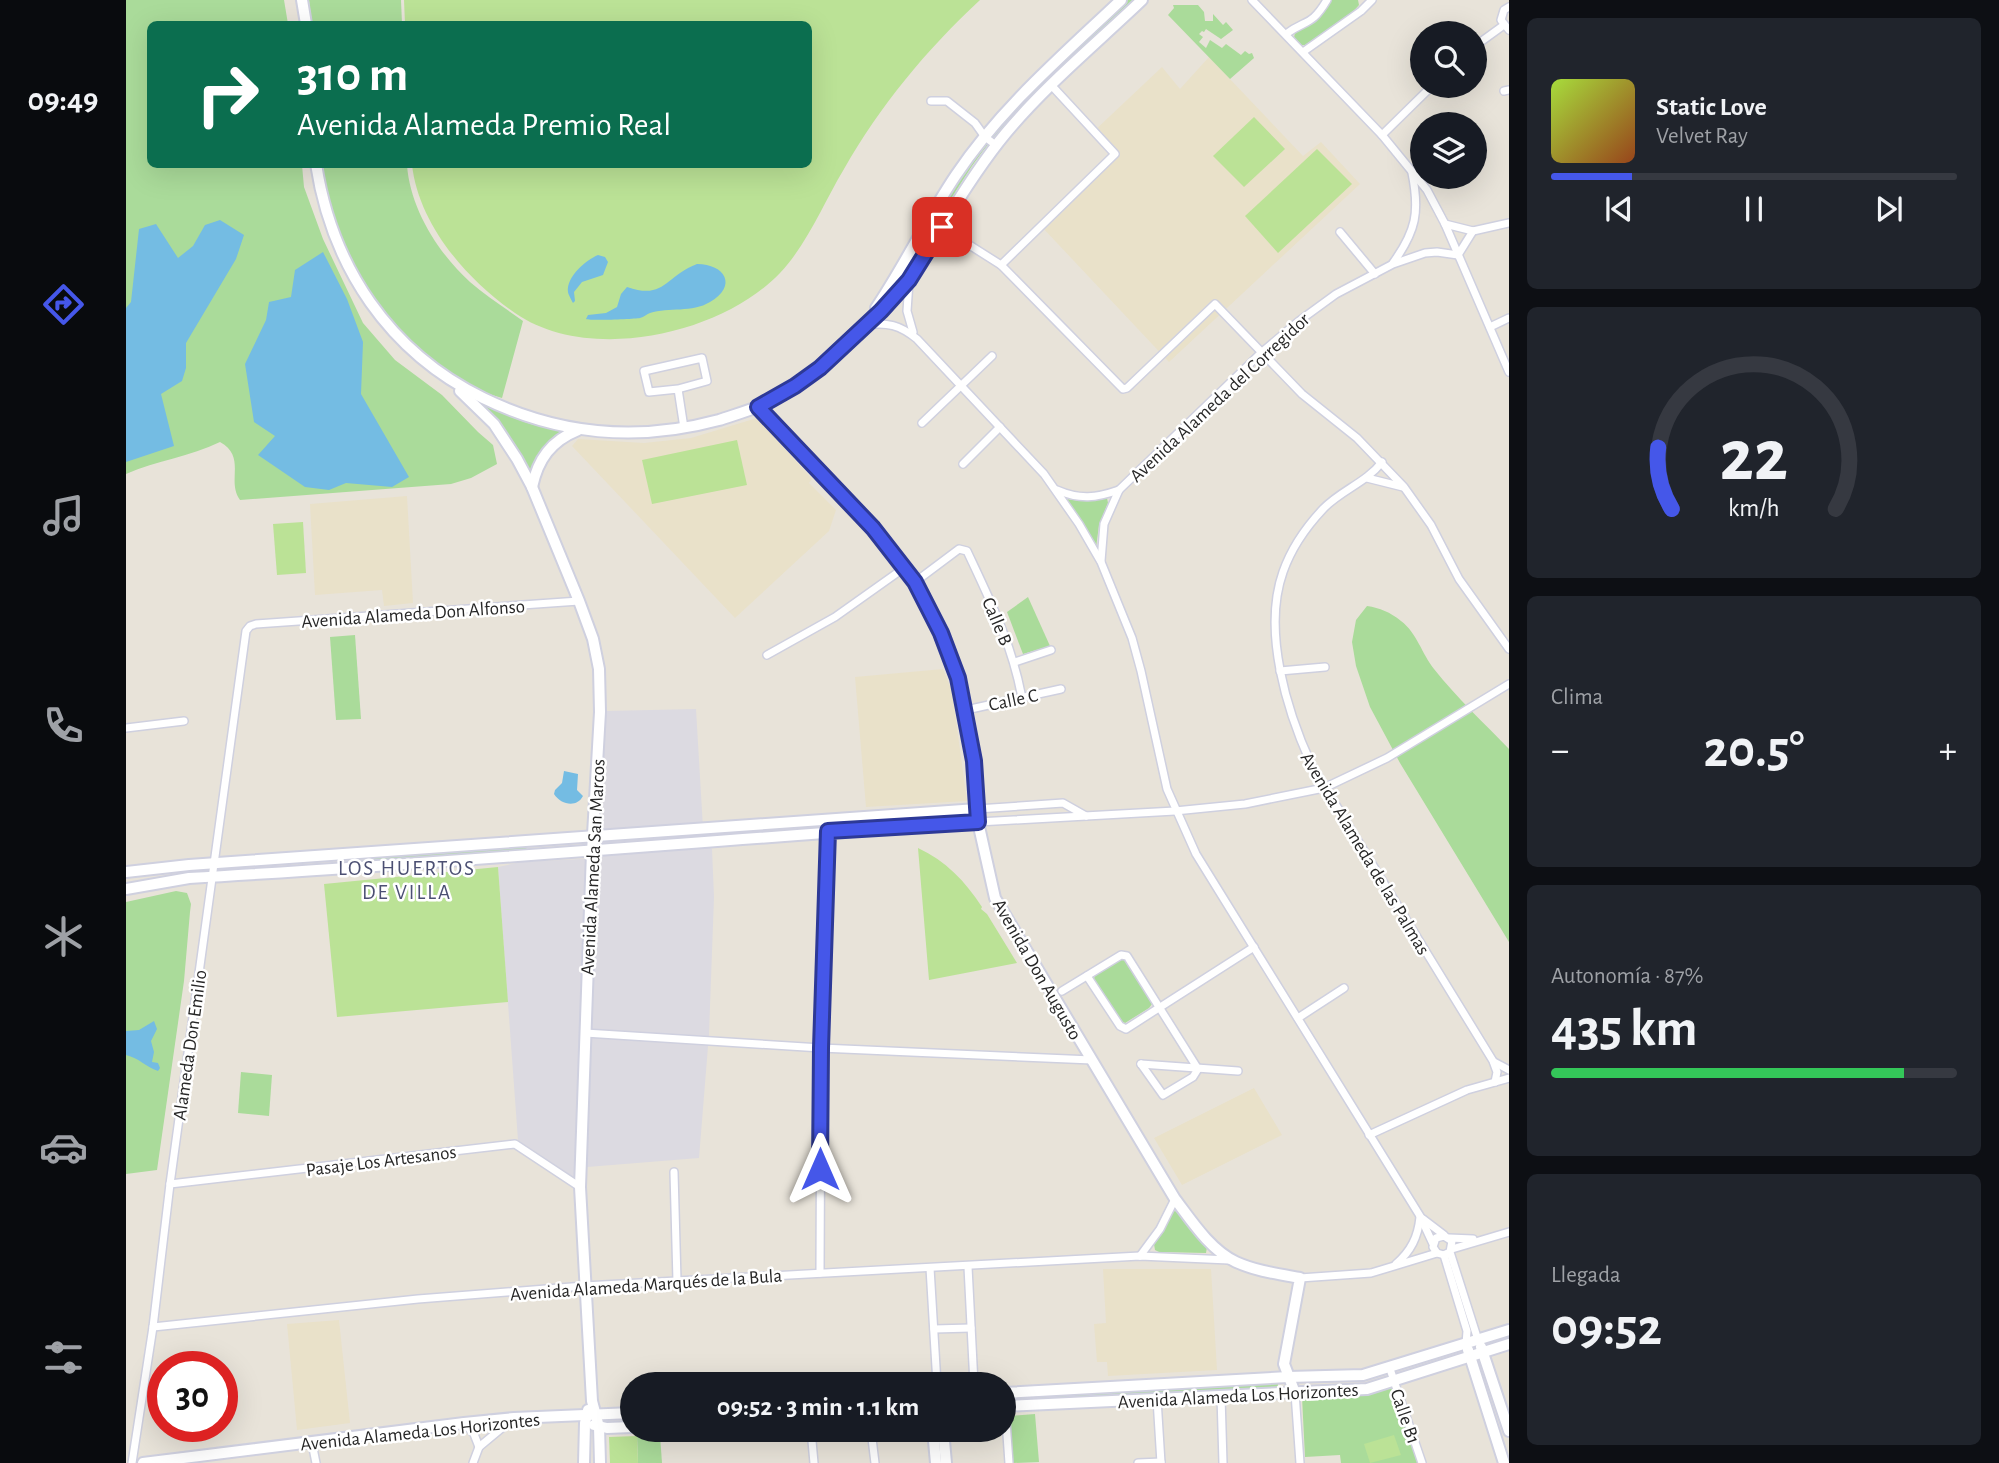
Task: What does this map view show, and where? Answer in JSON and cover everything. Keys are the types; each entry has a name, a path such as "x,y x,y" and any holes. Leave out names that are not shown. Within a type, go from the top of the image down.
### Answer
{"street":[{"path":"302,0 306,21"},
{"path":"865,325 957,173 985,137 1030,87 1121,0"},
{"path":"317,168 321,197 333,236 349,269 384,321 444,377 528,418 580,430 618,434 684,428 758,407 820,368 909,280 969,181 1006,133 1142,0"},
{"path":"1252,0 1382,135 1410,169"},
{"path":"1286,34 1310,22 1327,0"},
{"path":"1303,52 1372,0"},
{"path":"1487,39 1506,27 1502,15 1508,7 1502,0"},
{"path":"1001,265 1115,154 1052,86"},
{"path":"1382,135 1421,98"},
{"path":"931,101 947,101 975,123 985,137 997,146"},
{"path":"1393,264 1410,236 1415,221 1416,189"},
{"path":"1426,189 1445,225 1509,372"},
{"path":"1445,225 1473,231 1509,223"},
{"path":"942,227 1001,265 1118,386 1128,388 1166,350 1218,307 1302,394 1357,438 1404,487 1431,525 1459,579 1509,649"},
{"path":"1458,255 1473,231"},
{"path":"1340,232 1375,274"},
{"name":"Avenida Alameda del Corregidor","path":"1101,562 1104,524 1119,490 1261,353 1336,294 1393,264 1425,253 1458,255"},
{"path":"909,280 907,311 910,327 917,339"},
{"path":"1490,327 1509,318"},
{"path":"865,325 895,325 917,339 1057,490 1101,562 1132,638 1142,671 1160,765 1175,811 1196,854 1420,1216 1433,1244 1446,1252 1509,1431"},
{"path":"922,423 992,356"},
{"path":"702,358 707,381 678,389 649,393 644,371 702,358"},
{"name":"Avenida Alameda San Marcos","path":"444,377 494,424 532,487 593,639 600,689 580,1187 592,1401 582,1460"},
{"path":"678,389 684,428"},
{"name":"Avenida Don Augusto","path":"758,407 873,528 915,582 941,633 958,678 974,761 978,822 995,898 1175,1199 1209,1240 1234,1261"},
{"path":"963,464 1000,427"},
{"path":"532,487 539,464 546,453 561,438 580,430"},
{"name":"Avenida Alameda de las Palmas","path":"1382,462 1367,478 1328,503 1296,544 1282,573 1278,601 1276,637 1280,671 1300,742 1324,788 1493,1061 1497,1072 1495,1082"},
{"path":"1367,478 1404,487"},
{"name":"Avenida Alameda del Corregidor","path":"1057,490 1086,498 1119,490"},
{"name":"Calle B","path":"915,582 959,549 967,551 1015,662 1022,698"},
{"path":"767,655 835,617 904,568"},
{"name":"Avenida Alameda Don Alfonso","path":"248,628 256,624 579,601"},
{"name":"Alameda Don Emilio","path":"132,1463 153,1327 244,634 248,628"},
{"path":"1015,662 1051,650"},
{"path":"1280,671 1325,667"},
{"path":"126,872 151,868 710,829 889,822 978,822 1175,811 1245,804 1324,788 1387,758 1509,684"},
{"name":"Calle C","path":"966,710 1061,689"},
{"path":"126,728 184,721"},
{"path":"889,822 977,809 1063,803 1087,816"},
{"path":"126,889 156,882 213,877 673,845 827,826"},
{"path":"820,1273 821,1048 827,826"},
{"path":"710,829 711,841"},
{"path":"672,832 673,845"},
{"path":"1087,976 1123,1029 1254,947"},
{"path":"1062,991 1121,955 1127,956 1199,1069"},
{"path":"1298,1018 1344,988"},
{"path":"585,1032 821,1048 1092,1060"},
{"name":"Avenida Alameda de las Palmas","path":"1493,1061 1509,1070"},
{"path":"1199,1069 1193,1077 1163,1095 1141,1064 1237,1071"},
{"path":"1369,1135 1467,1090 1509,1077"},
{"name":"Pasaje Los Artesanos","path":"170,1184 515,1144 580,1187"},
{"path":"674,1171 677,1281"},
{"path":"1140,1256 1160,1229 1175,1199"},
{"path":"1420,1216 1447,1237"},
{"path":"1391,1268 1409,1251 1415,1241 1420,1216"},
{"name":"Avenida Alameda Marqués de la Bula","path":"153,1327 418,1299 584,1286 1140,1256 1234,1261 1262,1271 1300,1278 1348,1276 1391,1268 1509,1232"},
{"path":"1433,1244 1436,1238 1447,1237"},
{"path":"1447,1237 1446,1252 1467,1331 1466,1344 1504,1463"},
{"name":"Avenida Alameda Marqués de la Bula","path":"1447,1237 1481,1239"},
{"path":"968,1266 973,1372"},
{"path":"930,1268 936,1372"},
{"path":"1300,1278 1284,1364 1295,1393 1300,1463"},
{"path":"934,1329 971,1328"},
{"name":"Avenida Alameda Los Horizontes","path":"1016,1392 1363,1375 1390,1369 1509,1330"},
{"name":"Avenida Alameda Los Horizontes","path":"1016,1405 1367,1390 1509,1344"},
{"name":"Calle B1","path":"1390,1369 1422,1463"},
{"path":"1221,1396 1223,1463"},
{"path":"1138,1463 1161,1462 1157,1399"},
{"name":"Avenida Alameda Los Horizontes","path":"143,1463 464,1423 514,1418 620,1414"},
{"name":"Avenida Alameda San Marcos","path":"589,1417 599,1427 600,1463"},
{"path":"473,1463 479,1447 514,1418"},
{"path":"464,1423 474,1434 479,1447"},
{"path":"599,1427 620,1427"},
{"path":"812,1442 814,1463"},
{"path":"872,1442 875,1463"},
{"path":"934,1442 936,1463"},
{"path":"944,1442 946,1463"},
{"path":"1007,1442 1009,1463"},
{"path":"312,1443 316,1463"}],"shaded area":[{"path":"1209,57 1303,156 1321,142 1360,184 1169,362 1041,226 1114,155 1092,133 1162,67 1180,89"},
{"path":"757,418 812,479 809,483 836,510 829,531 735,618 572,446 578,439 644,443 691,438"},
{"path":"407,496 413,603 384,606 382,590 315,595 310,504"},
{"path":"943,669 952,691 967,801 866,807 855,677"},
{"path":"696,709 704,845 712,849 714,897 709,1034 699,1158 587,1167 573,1177 518,1140 498,867 521,862 601,858 605,711"},
{"path":"1254,1088 1282,1135 1182,1185 1154,1138"},
{"path":"1103,1269 1211,1269 1217,1370 1108,1376 1107,1362 1097,1362 1094,1324 1106,1323"},
{"path":"339,1320 350,1423 297,1430 287,1324"}],"green space":[{"path":"126,0 284,0 288,21 147,21 147,168 302,168 304,187 323,239 363,323 395,360 442,395 493,445 497,464 471,478 451,484 240,500 236,493 233,455 220,442 126,474"},
{"path":"309,0 401,0 402,21 312,21"},
{"path":"404,0 980,0 941,39 889,101 836,182 807,236 780,273 755,295 724,313 653,335 615,339 579,337 545,328 515,313 497,300 463,267 435,229 424,209 413,168 812,168 812,21 405,21"},
{"path":"1125,0 1134,0 1048,79 989,143 963,180 904,277 892,289 963,170 1026,94"},
{"path":"1331,0 1358,0 1359,5 1351,14 1305,45 1301,45 1294,38 1295,32 1316,20"},
{"path":"1173,5 1198,5 1204,12 1205,21 1213,21 1213,14 1223,25 1226,22 1233,30 1221,39 1206,29 1202,31 1199,34 1203,37 1199,42 1206,48 1210,40 1222,48 1226,44 1241,55 1245,51 1252,53 1254,58 1230,79 1168,15 1174,8"},
{"path":"1254,117 1285,149 1244,187 1213,156"},
{"path":"1317,149 1352,184 1278,253 1245,216"},
{"path":"321,168 407,168 420,213 447,258 476,287 523,321 502,398 456,378 435,363 398,328 366,287 344,252 329,211"},
{"path":"473,399 537,426 560,429 562,433 542,450 530,474"},
{"path":"737,440 747,485 652,504 642,460"},
{"path":"1107,498 1108,503 1099,525 1096,548 1065,501"},
{"path":"303,522 306,573 277,575 273,524"},
{"path":"1028,597 1050,646 1023,654 1007,612"},
{"path":"1367,606 1389,613 1407,626 1443,680 1509,749 1509,942 1400,763 1370,707 1356,666 1352,642 1356,620"},
{"path":"355,635 361,719 336,720 330,637"},
{"path":"526,845 527,851 374,863 374,857"},
{"path":"918,848 937,859 962,880 1017,963 929,980"},
{"path":"498,867 508,1002 337,1017 324,884"},
{"path":"176,891 187,893 191,904 184,981 157,1170 126,1174 126,902"},
{"path":"1121,959 1125,960 1152,1004 1125,1023 1120,1021 1094,979 1095,975"},
{"path":"241,1072 272,1075 269,1116 238,1113"},
{"path":"1175,1211 1180,1213 1207,1247 1206,1253 1155,1250 1154,1244"},
{"path":"1278,1381 1278,1389 1016,1403 1016,1395"},
{"path":"1392,1387 1418,1463 1341,1463 1340,1455 1305,1457 1302,1397 1372,1392"},
{"path":"1035,1414 1039,1462 1013,1463 1012,1442 1016,1442 1016,1416"},
{"path":"1394,1435 1401,1455 1370,1463 1364,1444"},
{"path":"609,1437 620,1437 620,1442 637,1442 638,1463 610,1463"},
{"path":"637,1442 660,1442 662,1463 638,1463"}],"water":[{"path":"220,220 244,235 236,259 186,343 186,368 182,381 161,394 174,446 126,462 126,308 131,302 139,229 156,224 178,258 193,246 205,225"},
{"path":"323,252 347,299 363,342 361,394 409,477 392,487 346,483 329,490 305,487 258,455 275,436 254,422 245,364 266,320 269,302 291,297 295,270"},
{"path":"598,255 605,257 608,262 603,275 582,282 574,292 573,303 568,286 573,275"},
{"path":"697,264 715,268 724,277 724,289 710,302 696,308 657,311 640,318 586,319 588,315 606,313 617,307 621,294 627,287 649,291 657,289"},
{"path":"564,771 578,774 577,790 583,796 573,804 565,803 554,794 562,783"},
{"path":"154,1021 157,1029 151,1041 154,1052 152,1062 158,1063 158,1071 126,1055 126,1031 139,1030"}],"district":[{"name":"LOS HUERTOS DE VILLA","path":"407,880"}],"route":[{"path":"820,1169 828,831 978,822 974,761 958,678 941,633 915,582 873,528 758,407 820,368 881,311 909,280 942,227"}]}
